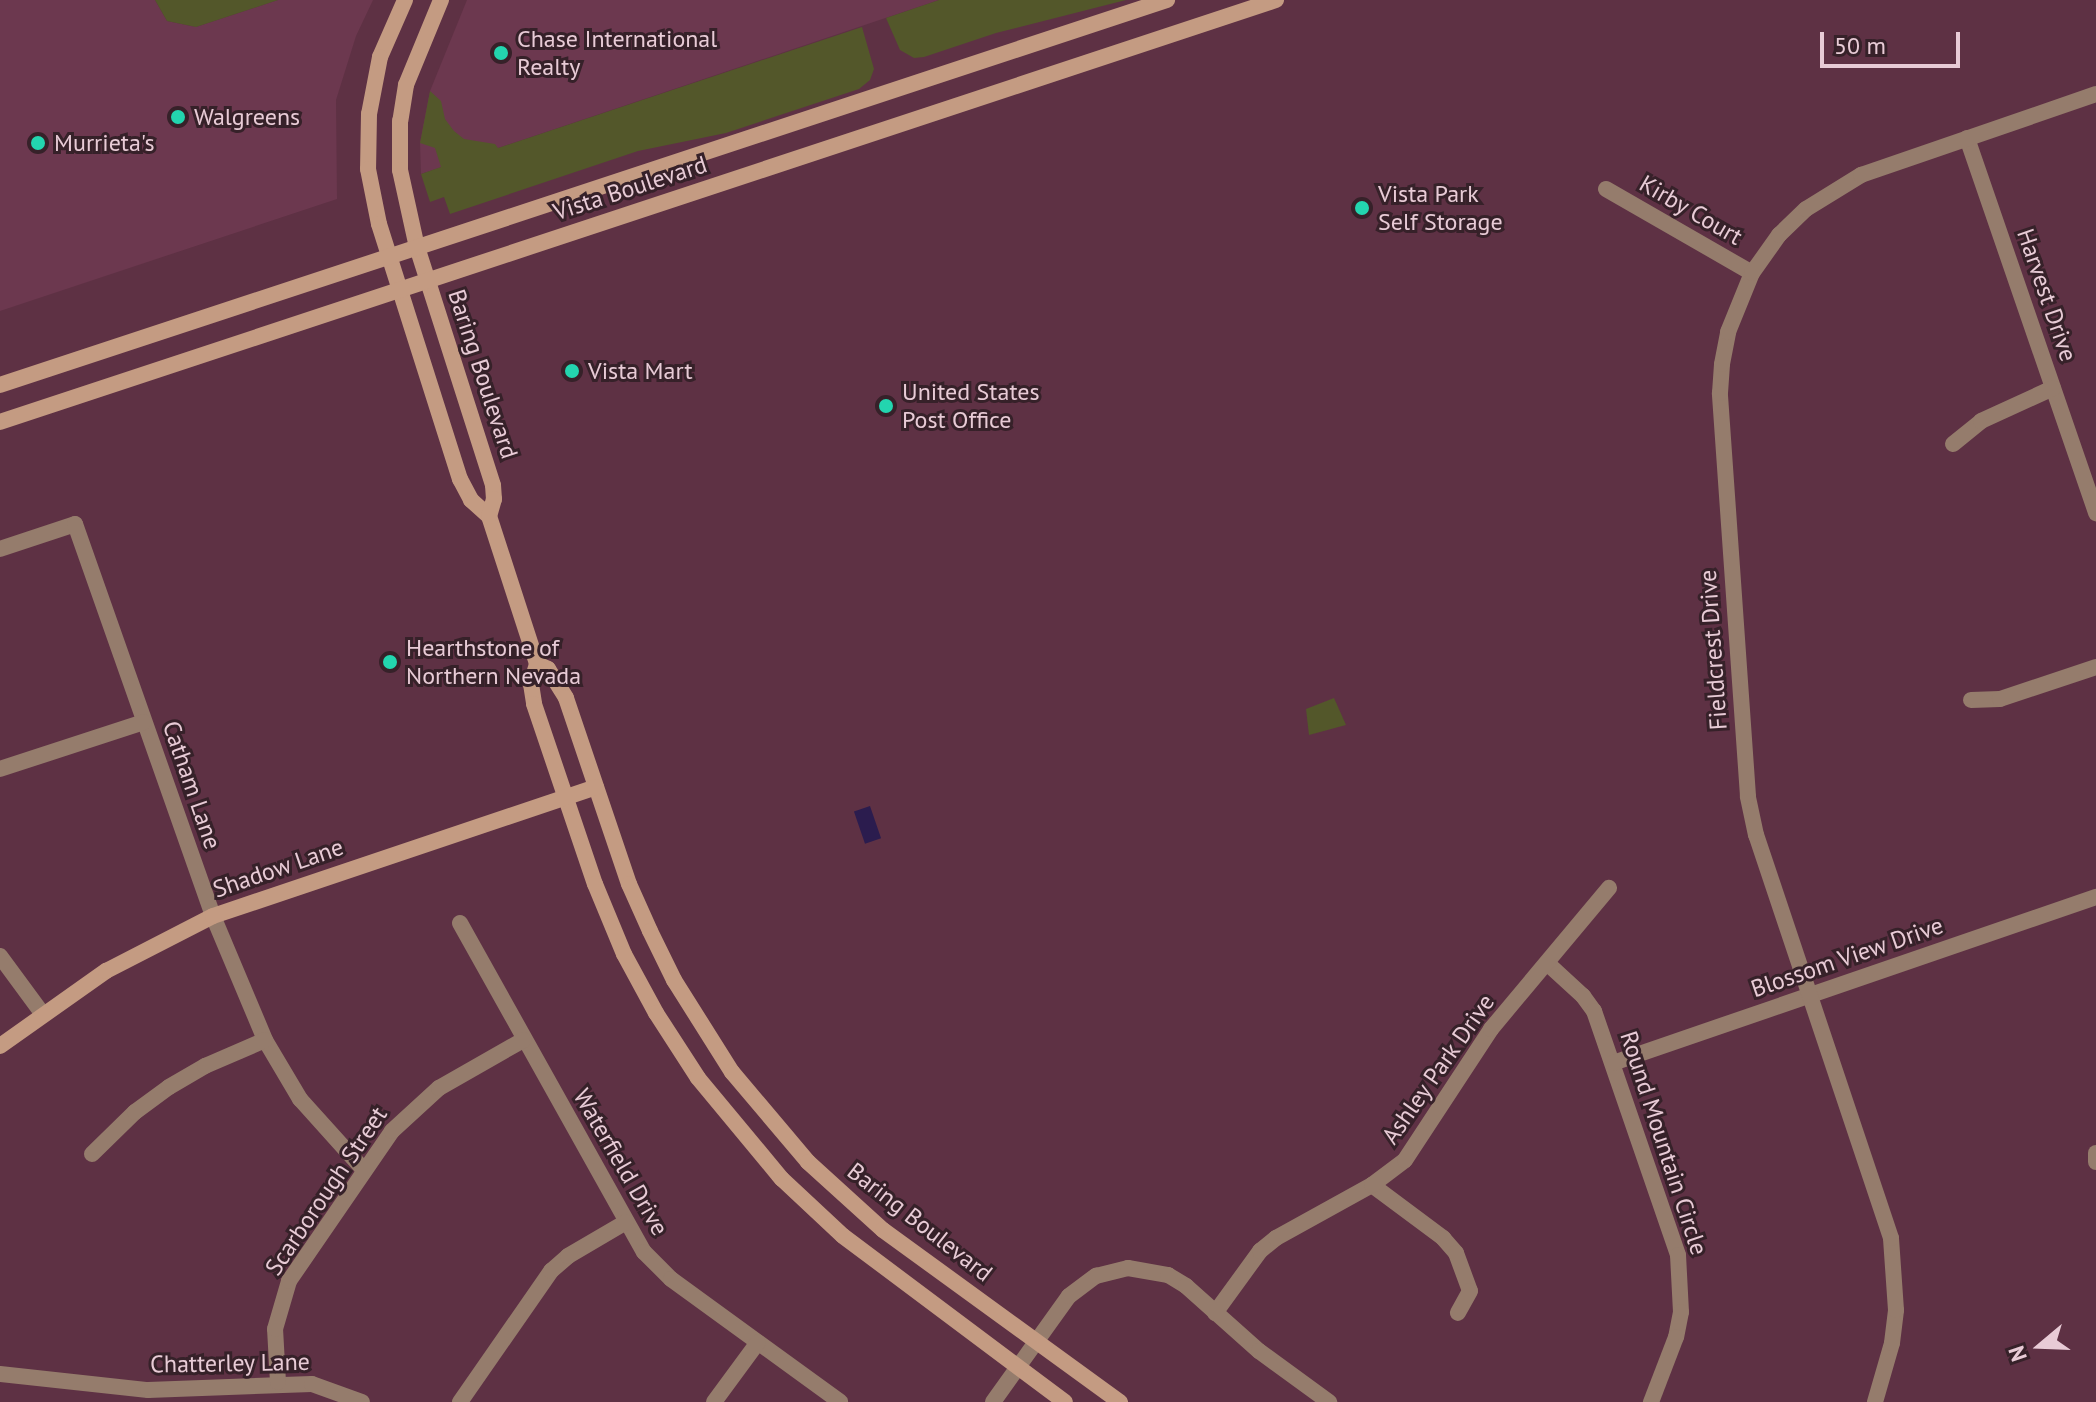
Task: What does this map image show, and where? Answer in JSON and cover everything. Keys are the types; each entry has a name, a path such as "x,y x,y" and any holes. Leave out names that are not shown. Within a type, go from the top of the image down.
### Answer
{"main road":[{"name":"Baring Boulevard","path":"405,0 374,76 367,132 371,189 397,290 460,479 471,500 489,516"},
{"name":"Baring Boulevard","path":"441,0 416,56 400,121 400,170 417,247 493,485 489,516 537,664 531,684 534,704 609,921 639,984 676,1045 736,1127 782,1179 843,1236 1065,1402"},
{"name":"Vista Boulevard","path":"0,385 1167,0"},
{"name":"Vista Boulevard","path":"0,422 1276,0"},
{"name":"Baring Boulevard","path":"537,664 548,669 566,698 650,931 674,980 732,1072 808,1162 883,1230 1120,1402"},
{"name":"Shadow Lane","path":"0,1046 42,1013 106,971 213,916 596,787"}],"street":[{"name":"Fieldcrest Drive","path":"1875,1402 1892,1343 1896,1310 1891,1238 1756,835 1745,768 1720,393 1728,332 1752,273 1779,235 1832,191 1861,175 2096,94"},
{"name":"Harvest Drive","path":"1967,138 2096,513"},
{"name":"Kirby Court","path":"1606,189 1752,273"},
{"path":"1953,444 1981,421 2053,388"},
{"name":"Catham Lane","path":"0,549 75,524 213,916 265,1040 300,1099 364,1170"},
{"path":"1971,700 2000,699 2096,667"},
{"path":"0,769 144,722"},
{"name":"Ashley Park Drive","path":"1215,1313 1260,1251 1276,1238 1372,1185 1405,1160 1491,1029 1609,888"},
{"name":"Blossom View Drive","path":"1613,1063 2096,897"},
{"name":"Waterfield Drive","path":"460,923 644,1252 660,1270 840,1402"},
{"path":"0,956 42,1013"},
{"name":"Round Mountain Circle","path":"1547,963 1583,996 1594,1011 1678,1255 1682,1285 1676,1337 1651,1402"},
{"path":"92,1154 135,1112 169,1087 205,1066 265,1040"},
{"name":"Scarborough Street","path":"278,1382 275,1329 285,1293 364,1170 392,1131 414,1108 439,1088 523,1040"},
{"path":"2096,1153 2096,1162"},
{"path":"1372,1185 1443,1238 1456,1253 1470,1291 1458,1313"},
{"path":"460,1402 551,1271 568,1256 626,1222"},
{"path":"993,1402 1082,1284 1120,1269 1149,1269 1168,1275 1186,1286 1215,1313 1329,1402"},
{"path":"714,1402 758,1342"},
{"name":"Chatterley Lane","path":"0,1374 148,1390 186,1391 278,1382 312,1384 337,1389 362,1402"}],"shaded area":[{"path":"0,0 155,0 167,21 196,27 278,0 373,0 356,36 336,100 337,199 0,311"},
{"path":"467,0 939,0 421,174 420,143 430,91"},
{"path":"870,806 881,838 865,844 854,812"}],"green space":[{"path":"155,0 278,0 196,27 167,21"},
{"path":"939,0 1126,0 996,33 924,57 914,58 900,50 886,18"},
{"path":"862,27 874,69 870,80 859,89 726,133 638,151 450,214 444,197 430,202 421,174 441,167 435,148 420,143 430,91 441,101 445,119 454,131 464,139 495,144 498,148"},
{"path":"1334,698 1346,725 1309,735 1306,709"}],"place":[{"name":"Chase International Realty","path":"501,53"},
{"name":"Walgreens","path":"178,117"},
{"name":"Murrieta's","path":"38,143"},
{"name":"Vista Park Self Storage","path":"1362,208"},
{"name":"Vista Mart","path":"572,371"},
{"name":"United States Post Office","path":"886,406"},
{"name":"Hearthstone of Northern Nevada","path":"390,662"}]}
